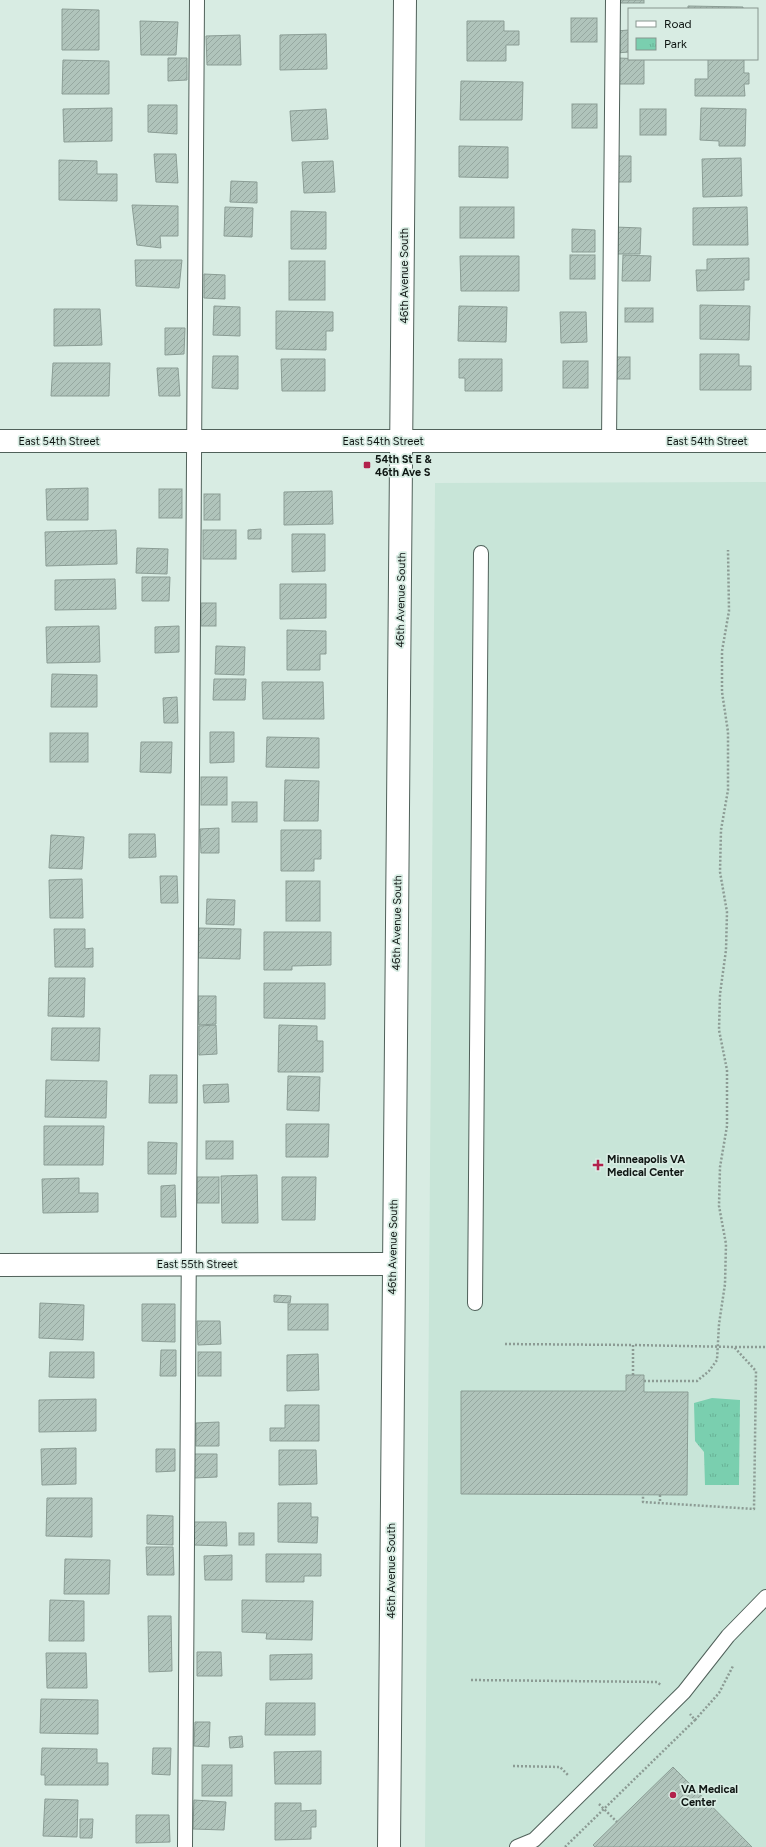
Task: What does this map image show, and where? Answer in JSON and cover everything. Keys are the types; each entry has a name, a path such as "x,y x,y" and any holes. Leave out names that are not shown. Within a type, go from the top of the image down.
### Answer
{"street":[{"name":"46th Avenue South","path":"389,1847 405,0"},
{"name":"East 54th Street","path":"0,441 766,441"},
{"name":"East 55th Street","path":"0,1265 393,1264"}],"lane":[{"path":"185,1847 197,0"},
{"path":"609,441 613,0"},
{"path":"475,1303 481,553"},
{"path":"517,1847 534,1840 676,1700 728,1636 766,1598"}],"path":[{"path":"644,1382 697,1381 709,1371 717,1360 719,1324 725,1284 726,1244 719,1198 720,1167 727,1126 727,1070 719,1030 720,994 726,950 727,912 720,865 721,830 728,790 728,732 722,685 722,651 728,611 728,550"},
{"path":"504,1344 766,1347"},
{"path":"633,1375 634,1345"},
{"path":"643,1495 643,1502 754,1509 756,1371 734,1347"},
{"path":"660,1495 660,1503"},
{"path":"565,1847 695,1720 718,1694 736,1661"},
{"path":"471,1680 657,1682 695,1720"}],"shaded area":[{"name":"Minneapolis VA Medical Center","path":"766,482 766,1847 425,1847 435,483"}],"green space":[{"path":"712,1398 740,1400 739,1485 705,1485 704,1452 695,1441 694,1403"}],"building":[{"path":"616,0 644,0 644,3 616,3"},
{"path":"688,6 743,7 743,8 688,8"},
{"path":"62,9 99,10 99,50 62,50"},
{"path":"571,18 597,18 597,42 571,42"},
{"path":"140,21 178,22 176,55 141,55"},
{"path":"467,21 504,21 504,31 519,31 519,45 506,45 506,61 467,61"},
{"path":"628,30 628,52 616,53 616,31"},
{"path":"326,34 327,69 280,70 280,35"},
{"path":"240,35 241,65 207,65 206,36"},
{"path":"168,58 187,58 187,80 168,81"},
{"path":"618,58 628,58 628,60 644,60 644,84 618,84"},
{"path":"63,60 109,61 109,94 62,94"},
{"path":"708,60 744,60 744,73 749,73 749,84 744,84 745,96 695,96 695,79 708,79"},
{"path":"461,81 523,82 522,120 460,120"},
{"path":"572,104 597,104 597,128 572,128"},
{"path":"148,105 177,105 177,134 148,132"},
{"path":"112,108 112,141 64,142 63,109"},
{"path":"701,108 746,109 745,146 719,146 719,141 700,140"},
{"path":"326,109 328,139 292,141 290,111"},
{"path":"640,109 666,109 666,135 640,135"},
{"path":"459,146 508,147 508,178 459,177"},
{"path":"154,154 176,154 178,183 156,182"},
{"path":"615,156 631,156 631,182 616,182"},
{"path":"741,158 742,196 703,197 702,159"},
{"path":"59,160 97,161 97,174 117,174 117,201 59,200"},
{"path":"333,161 335,192 304,193 302,162"},
{"path":"231,181 257,182 257,203 230,202"},
{"path":"132,205 178,206 178,236 160,236 161,248 137,245"},
{"path":"225,207 253,208 252,237 224,236"},
{"path":"460,207 514,207 514,238 460,238"},
{"path":"747,207 748,245 693,245 693,208"},
{"path":"291,211 326,212 326,249 291,249"},
{"path":"615,227 641,228 640,254 614,254"},
{"path":"572,229 595,230 595,252 572,252"},
{"path":"570,255 595,255 595,279 570,279"},
{"path":"623,255 651,256 650,281 622,281"},
{"path":"460,256 519,256 519,291 461,291"},
{"path":"749,258 749,280 744,280 744,290 697,291 696,270 707,270 707,259"},
{"path":"135,260 182,260 179,288 136,286"},
{"path":"289,261 325,261 325,300 289,300"},
{"path":"204,274 225,275 225,299 204,298"},
{"path":"700,305 750,306 749,340 700,339"},
{"path":"214,306 240,307 240,336 213,335"},
{"path":"459,306 507,307 506,342 458,341"},
{"path":"625,308 653,308 653,322 625,322"},
{"path":"54,309 100,309 102,345 54,346"},
{"path":"276,311 333,312 333,331 326,331 326,350 276,349"},
{"path":"560,312 586,312 587,342 561,343"},
{"path":"165,328 185,328 184,354 165,355"},
{"path":"700,354 739,354 739,366 751,366 751,390 700,390"},
{"path":"213,356 238,356 238,389 212,388"},
{"path":"615,357 630,357 630,379 615,379"},
{"path":"281,359 325,359 325,391 282,391"},
{"path":"459,359 502,359 502,391 465,391 465,378 459,378"},
{"path":"563,361 588,361 588,388 563,388"},
{"path":"53,363 110,363 109,396 51,396"},
{"path":"157,368 178,368 180,396 159,396"},
{"path":"88,488 88,520 47,520 46,489"},
{"path":"159,489 182,489 182,518 159,518"},
{"path":"332,491 333,524 284,525 284,492"},
{"path":"204,494 220,494 220,520 204,520"},
{"path":"261,529 261,539 248,539 248,530"},
{"path":"116,530 117,564 46,566 45,532"},
{"path":"203,530 236,530 236,559 203,559"},
{"path":"292,534 325,534 325,571 292,572"},
{"path":"137,548 168,549 167,574 136,573"},
{"path":"142,577 170,577 169,601 142,601"},
{"path":"115,579 116,609 55,610 55,580"},
{"path":"280,584 326,584 326,618 280,619"},
{"path":"201,603 216,603 216,626 201,626"},
{"path":"99,626 100,662 47,663 46,627"},
{"path":"179,626 179,652 155,653 155,627"},
{"path":"287,630 326,631 326,654 320,654 320,670 287,670"},
{"path":"216,646 245,647 244,675 215,674"},
{"path":"52,674 97,675 97,707 51,707"},
{"path":"214,679 246,679 245,700 213,700"},
{"path":"262,682 323,682 324,719 263,719"},
{"path":"177,697 178,723 164,723 163,698"},
{"path":"210,732 234,732 234,762 210,763"},
{"path":"50,733 88,733 88,762 50,762"},
{"path":"267,737 319,738 319,768 266,767"},
{"path":"141,742 172,742 171,773 140,772"},
{"path":"201,777 227,777 227,805 201,805"},
{"path":"285,780 319,781 318,821 284,821"},
{"path":"232,802 257,802 257,822 232,822"},
{"path":"219,828 219,853 201,853 200,829"},
{"path":"281,830 321,830 321,859 314,859 314,871 281,871"},
{"path":"129,834 155,834 156,857 129,858"},
{"path":"51,835 84,837 82,869 49,868"},
{"path":"160,876 177,876 178,903 161,903"},
{"path":"82,879 83,918 50,918 49,880"},
{"path":"286,881 320,881 320,921 286,921"},
{"path":"207,899 235,900 234,925 206,924"},
{"path":"199,928 241,929 240,959 198,958"},
{"path":"54,929 85,929 85,949 93,948 93,967 55,967"},
{"path":"264,932 331,932 331,965 292,966 292,970 264,970"},
{"path":"49,978 85,978 84,1017 48,1016"},
{"path":"264,983 325,983 325,1019 264,1018"},
{"path":"198,996 216,996 216,1024 199,1025"},
{"path":"216,1025 217,1054 199,1055 199,1026"},
{"path":"279,1025 317,1026 317,1041 323,1041 323,1072 278,1072"},
{"path":"52,1028 100,1028 99,1061 51,1060"},
{"path":"150,1075 177,1075 177,1103 149,1103"},
{"path":"288,1076 320,1077 319,1111 287,1110"},
{"path":"46,1080 107,1081 106,1118 45,1117"},
{"path":"228,1084 229,1102 204,1103 203,1085"},
{"path":"286,1124 329,1124 328,1157 286,1157"},
{"path":"44,1126 104,1126 103,1165 44,1165"},
{"path":"206,1141 233,1141 233,1159 206,1159"},
{"path":"148,1142 177,1143 176,1174 148,1174"},
{"path":"257,1175 258,1223 222,1223 221,1176"},
{"path":"197,1177 219,1177 219,1203 197,1203"},
{"path":"282,1177 316,1177 315,1220 282,1220"},
{"path":"79,1178 79,1193 98,1193 98,1212 43,1213 42,1179"},
{"path":"175,1185 176,1217 161,1217 161,1186"},
{"path":"274,1295 291,1296 290,1303 274,1302"},
{"path":"40,1303 84,1305 83,1340 39,1338"},
{"path":"142,1304 175,1304 175,1342 142,1341"},
{"path":"288,1304 328,1304 328,1330 288,1330"},
{"path":"197,1321 220,1321 221,1344 198,1345"},
{"path":"161,1350 176,1350 176,1376 160,1376"},
{"path":"50,1352 94,1352 94,1378 49,1377"},
{"path":"198,1352 221,1352 221,1376 198,1376"},
{"path":"318,1354 319,1390 287,1391 287,1355"},
{"path":"626,1375 644,1375 644,1392 688,1392 687,1495 461,1494 461,1391 626,1391"},
{"path":"96,1399 96,1431 39,1432 39,1400"},
{"path":"285,1405 319,1405 319,1441 270,1441 270,1428 285,1428"},
{"path":"219,1422 219,1446 196,1446 196,1423"},
{"path":"76,1448 76,1484 42,1485 41,1449"},
{"path":"156,1449 175,1449 175,1471 156,1472"},
{"path":"279,1450 316,1450 317,1484 279,1485"},
{"path":"194,1454 217,1454 217,1477 194,1478"},
{"path":"47,1498 92,1498 92,1537 46,1536"},
{"path":"278,1503 311,1503 311,1517 318,1517 317,1543 278,1542"},
{"path":"147,1515 173,1516 173,1545 147,1544"},
{"path":"194,1522 226,1522 227,1546 194,1545"},
{"path":"239,1533 254,1533 254,1545 239,1545"},
{"path":"146,1547 173,1547 174,1575 147,1575"},
{"path":"266,1554 321,1554 321,1576 304,1576 304,1582 266,1582"},
{"path":"232,1555 232,1580 205,1580 204,1556"},
{"path":"65,1559 110,1560 109,1594 64,1594"},
{"path":"50,1600 84,1601 84,1641 49,1641"},
{"path":"242,1600 313,1601 312,1640 266,1639 267,1633 242,1632"},
{"path":"148,1616 171,1616 172,1671 149,1672"},
{"path":"197,1652 221,1652 222,1676 197,1676"},
{"path":"46,1653 86,1653 87,1688 47,1688"},
{"path":"312,1654 312,1679 270,1680 270,1655"},
{"path":"41,1699 98,1700 98,1734 40,1733"},
{"path":"266,1703 315,1703 315,1735 265,1735"},
{"path":"195,1722 210,1722 209,1747 194,1746"},
{"path":"242,1736 243,1747 230,1748 229,1737"},
{"path":"42,1748 97,1749 97,1763 108,1763 108,1785 45,1785 45,1775 41,1775"},
{"path":"153,1748 171,1748 170,1775 152,1774"},
{"path":"321,1751 321,1784 275,1784 274,1752"},
{"path":"202,1765 232,1765 232,1796 202,1796"},
{"name":"VA Medical Center","path":"673,1767 752,1847 595,1847 593,1845"},
{"path":"45,1799 78,1800 77,1837 43,1836"},
{"path":"194,1800 226,1802 224,1830 193,1829"},
{"path":"275,1803 301,1803 301,1811 316,1810 316,1827 311,1827 311,1839 275,1840"},
{"path":"136,1815 169,1815 170,1842 136,1843"},
{"path":"80,1819 93,1819 92,1838 80,1838"}],"place":[{"name":"54th St E & 46th Ave S","path":"367,465"},
{"name":"Minneapolis VA Medical Center","path":"598,1165"},
{"name":"VA Medical Center","path":"673,1795"}]}
